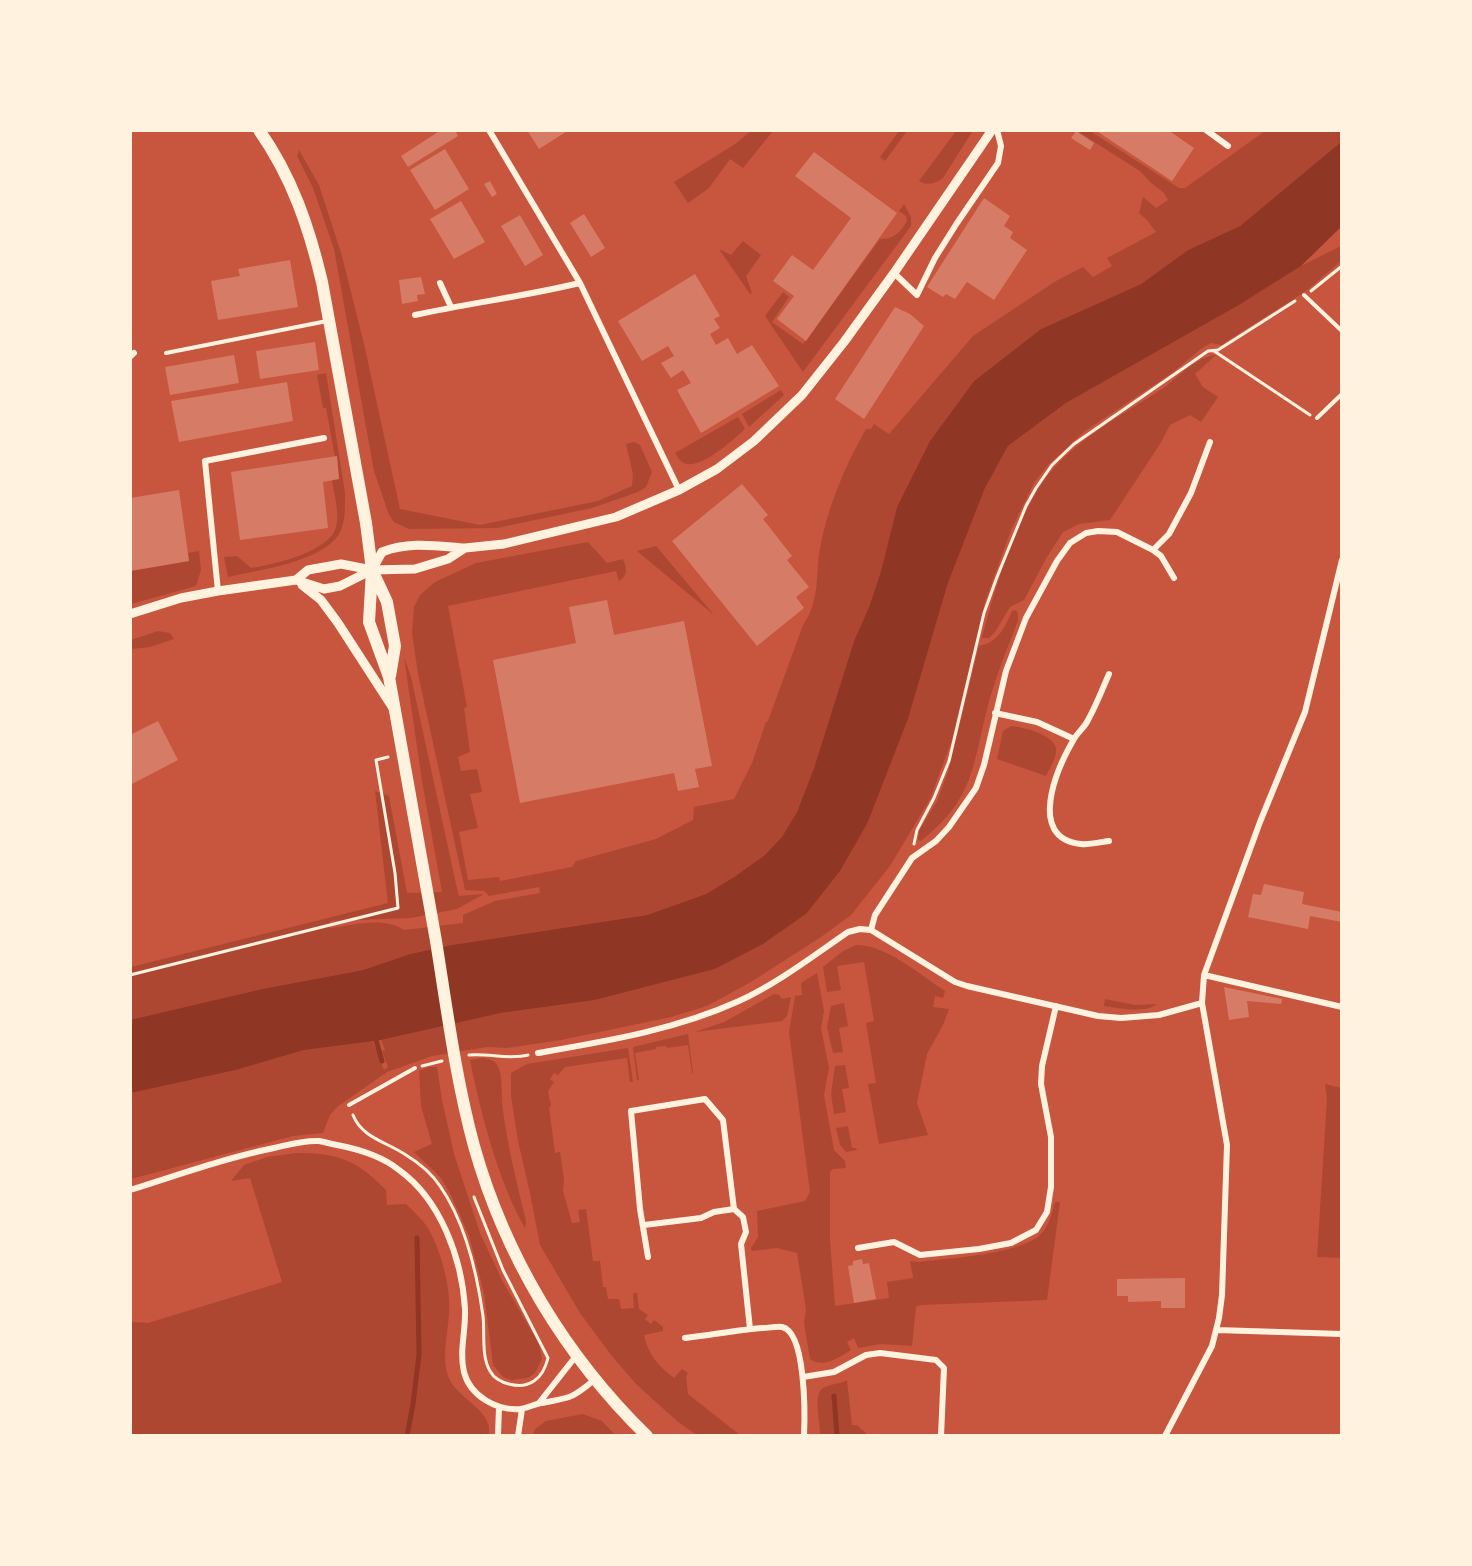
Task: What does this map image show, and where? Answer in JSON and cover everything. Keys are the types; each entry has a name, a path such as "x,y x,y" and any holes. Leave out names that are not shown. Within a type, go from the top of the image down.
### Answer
{"main road":[{"path":"259,130 285,171 299,203 314,249 330,320 365,516 372,570 369,622 389,677 460,1082 481,1169 509,1243 547,1311 576,1356 595,1380 647,1436"},
{"path":"372,570 387,602 394,646 389,677"}],"street":[{"path":"489,130 580,283 679,490"},
{"path":"130,614 181,598 296,580 324,589 340,586 372,570 382,552 397,546 465,548 504,544 588,525 642,508 679,490 717,468 754,441 784,414 822,371 894,273 992,130"},
{"path":"894,273 917,295 935,258 998,163 1001,146 997,130"},
{"path":"1206,130 1228,146"},
{"path":"440,283 451,307"},
{"path":"415,315 536,294 580,283"},
{"path":"218,591 205,461 324,438"},
{"path":"1153,550 1169,534 1185,503 1210,442"},
{"path":"871,930 875,915 912,858 936,841 949,827 975,788 984,765 1006,671 1026,618 1057,561 1070,543 1086,533 1117,532 1161,556 1174,578"},
{"path":"296,580 308,570 341,564 372,570 415,570 448,559 465,548"},
{"path":"1165,1436 1212,1346 1217,1330 1222,1295 1227,1145 1202,1003 1204,975 1260,822 1305,712 1341,560"},
{"path":"296,580 321,600 396,713"},
{"path":"1109,674 1087,723 1074,739 1057,776 1049,801 1049,814 1054,831 1070,841 1083,845 1109,841"},
{"path":"995,712 1037,722 1074,739"},
{"path":"538,1053 661,1029 702,1016 741,1000 778,979 848,932 860,929 871,930 955,982 967,987 1098,1016 1139,1018 1202,1003"},
{"path":"1204,975 1341,1007"},
{"path":"858,1248 894,1242 920,1255 1011,1243 1036,1230 1047,1212 1052,1187 1051,1137 1041,1084 1042,1066 1056,1006"},
{"path":"648,1257 640,1209 631,1111 705,1099 723,1120 735,1209 743,1217 746,1232 741,1244 750,1329"},
{"path":"130,1190 250,1153 289,1144 319,1141 375,1156 399,1169 418,1187 435,1209 447,1231 462,1280 465,1311 461,1354 464,1372 475,1392 499,1407 510,1410 522,1409 570,1397 595,1380"},
{"path":"644,1225 701,1218 714,1212 735,1209"},
{"path":"685,1338 750,1329 782,1327 790,1330 794,1337 803,1377 804,1436"},
{"path":"1217,1330 1341,1334"},
{"path":"803,1377 834,1372 866,1355 880,1353 936,1360 944,1368 940,1436"},
{"path":"539,1403 576,1356"},
{"path":"498,1436 499,1407"},
{"path":"518,1436 522,1409"}],"lane":[{"path":"1304,295 1341,331"},
{"path":"166,353 330,320"},
{"path":"1317,418 1341,394"},
{"path":"349,1105 416,1068"}],"path":[{"path":"912,858 917,830 934,798 949,761 990,595 1010,542 1036,488 1052,465 1074,444 1208,351 1216,350 1304,295 1341,266"},
{"path":"1216,350 1303,411 1317,418"},
{"path":"130,975 398,908 395,873 376,760 388,757"},
{"path":"462,1057 490,1054 515,1059 538,1053"},
{"path":"416,1068 452,1059"},
{"path":"534,1382 546,1367 548,1358 537,1335"}],"shaded area":[{"path":"751,131 773,131 743,168 730,159 709,188 688,203 674,182 735,144"},
{"path":"899,131 907,131 885,161 880,157"},
{"path":"956,131 972,132 943,178 931,184 919,181"},
{"path":"1077,131 1090,131 1179,188 1185,188 1265,131 1341,131 1341,142 1240,226 1188,250 1141,284 1041,329 974,381 930,441 897,507 881,571 854,641 814,768 797,812 783,837 765,855 706,894 647,915 452,945 410,954 363,970 262,989 131,1020 131,967 388,903 375,791 389,796 407,893 442,892 422,781 404,657 411,677 459,896 484,894 457,909 411,918 330,921 330,928 378,922 388,923 404,930 463,923 463,915 495,901 540,893 539,887 489,896 484,891 465,890 418,674 412,633 414,607 420,595 435,582 476,563 588,542 607,563 623,559 626,572 619,581 616,571 448,606 467,707 464,708 470,752 458,757 461,771 477,769 482,792 470,794 478,828 459,832 468,880 499,877 500,881 572,867 576,861 656,839 693,820 694,807 734,799 752,763 803,625 812,608 826,521 843,474 866,429 871,429 874,424 889,434 973,336 1056,281 1083,267 1093,277 1112,266 1107,258 1156,232 1139,213 1143,197 1156,208 1168,200 1164,193 1140,171"},
{"path":"1341,142 1341,227 1301,266 1239,305 1066,403 1008,446 985,488 948,583 908,719 868,822 840,871 806,914 763,944 715,969 595,1000 501,1013 381,1040 304,1050 236,1070 131,1093 130,1020 262,989 363,970 410,954 452,945 647,915 706,894 765,855 782,837 797,812 814,768 854,641 881,571 897,507 930,441 974,381 1041,329 1141,284 1188,250 1240,226"},
{"path":"299,150 319,185 342,256 400,509 480,525 598,501 632,486 633,474 626,444 634,442 640,445 652,472 646,487 592,508 497,528 409,529 394,522 389,515 374,471 334,249 313,188 297,156"},
{"path":"904,204 911,217 911,226 803,372 765,316 783,292 789,297 772,322 803,344 880,239 893,236 902,229 907,221 906,216 899,211"},
{"path":"743,241 761,255 746,276 752,293 750,294 719,249 731,255"},
{"path":"1341,246 1341,261 1306,291 1221,345 1211,343 1202,348 1172,373 1085,431 1048,465 1034,483 1011,530 985,602 951,743 930,799 890,866 851,915 751,982 707,1006 671,1017 561,1040 507,1048 487,1047 432,1056 387,1072 337,1107 330,1115 323,1133 293,1136 131,1179 131,1093 236,1070 304,1050 372,1040 384,1070 388,1067 381,1040 501,1013 595,1000 715,969 763,944 806,914 868,822 908,719 948,583 985,488 1008,446 1066,403 1239,305 1301,266"},
{"path":"1216,355 1195,374 1203,387 1218,397 1201,422 1190,415 1170,425 1110,520 1079,524 1063,532 1024,600 1010,607 989,638 982,638 1009,550 1029,506 1052,470 1076,447 1103,427 1159,391 1193,364"},
{"path":"326,373 345,493 345,514 339,534 331,544 304,558 272,568 228,577 224,557 237,556 251,568 272,564 299,556 323,544 336,527 337,510 332,480 339,479 337,457 335,457 326,408 323,408 317,375"},
{"path":"781,390 784,395 749,427 742,414"},
{"path":"738,417 745,429 705,460 688,464 681,461 675,453"},
{"path":"656,546 714,615 637,551"},
{"path":"199,551 201,570 196,586 131,604 131,571 189,561 188,553"},
{"path":"1016,610 1018,621 993,689 967,784 960,798 938,826 921,841 918,840 919,831 937,801 948,772 979,646 996,638 1012,611"},
{"path":"158,631 170,633 174,639 150,647 131,649 131,640"},
{"path":"1011,726 1038,733 1054,744 1055,755 1046,776 997,759 1003,731"},
{"path":"856,945 868,946 891,955 945,991 943,998 935,996 933,1007 949,1009 927,1054 917,1103 928,1135 879,1144 868,1084 876,1083 866,1023 874,1021 864,962 837,966 841,990 827,992 823,967 843,951"},
{"path":"817,973 824,1011 821,1028 829,1068 824,1095 834,1150 845,1161 846,1168 833,1169 830,1172 830,1240 835,1306 889,1298 887,1282 913,1278 910,1261 965,1257 1003,1251 1033,1240 1045,1229 1055,1202 1060,1202 1047,1300 921,1305 916,1307 912,1346 881,1344 858,1348 854,1338 847,1342 851,1350 837,1359 820,1363 810,1359 804,1323 806,1309 797,1253 777,1248 752,1251 751,1248 758,1237 757,1211 805,1201 810,1192 789,1032 795,996 802,995 801,983"},
{"path":"774,994 779,995 782,999 791,997 787,1016 782,1021 695,1032 724,1022"},
{"path":"1105,999 1135,1005 1157,1004 1145,1009 1124,1009 1104,1006"},
{"path":"844,1003 848,1026 839,1028 843,1052 833,1053 827,1027 831,1006"},
{"path":"688,1034 693,1073 688,1045 656,1047 656,1049 635,1053 639,1080 637,1080 633,1047"},
{"path":"628,1048 633,1082 630,1082 627,1058 565,1067 558,1075 554,1073 550,1079 554,1082 548,1091 555,1153 560,1152 564,1180 563,1191 572,1223 580,1222 578,1210 586,1209 593,1261 600,1261 603,1287 606,1287 608,1299 619,1299 621,1309 634,1308 633,1293 637,1293 639,1309 648,1315 645,1319 651,1324 654,1320 663,1327 663,1331 644,1335 654,1359 674,1378 682,1369 688,1373 686,1377 688,1394 740,1435 697,1435 678,1422 636,1384 580,1313 540,1245 518,1141 511,1096 511,1073 527,1064"},
{"path":"481,1058 495,1062 500,1073 505,1125 526,1221 525,1228 507,1190 479,1102 470,1060"},
{"path":"845,1065 849,1088 842,1089 846,1112 834,1114 831,1094 835,1066"},
{"path":"437,1067 454,1154 480,1233 504,1284 539,1344 542,1359 535,1373 528,1378 511,1380 503,1377 493,1365 484,1293 469,1236 441,1178 414,1152 432,1144 421,1106 419,1071"},
{"path":"1325,1084 1341,1088 1341,1258 1317,1257 1327,1098"},
{"path":"848,1126 852,1148 857,1150 846,1152 840,1145 836,1128"},
{"path":"296,1153 335,1157 356,1165 386,1190 387,1205 406,1204 428,1228 441,1258 447,1281 449,1313 445,1351 447,1373 457,1390 485,1418 489,1426 489,1435 131,1435 131,1322 148,1323 282,1282 250,1178 231,1181 244,1165 267,1157"},
{"path":"847,1380 852,1425 857,1425 868,1435 820,1435 817,1403 820,1392 823,1388"},
{"path":"583,1414 602,1421 615,1435 533,1435 535,1429 546,1421"}],"building":[{"path":"441,130 455,130 458,136 408,167 401,156"},
{"path":"527,130 569,130 539,149"},
{"path":"1095,130 1168,130 1194,148 1172,181"},
{"path":"1076,131 1094,143 1090,150 1071,138"},
{"path":"445,149 469,189 435,210 410,170"},
{"path":"814,152 897,213 806,341 777,319 794,296 773,281 792,255 813,270 851,218 795,176"},
{"path":"490,181 497,194 492,197 484,184"},
{"path":"984,198 1010,216 1004,226 1013,232 1010,238 1027,250 994,300 967,282 955,299 946,294 943,297 927,287"},
{"path":"461,201 485,242 454,259 430,219"},
{"path":"584,214 605,248 591,257 570,223"},
{"path":"520,215 543,255 525,266 501,226"},
{"path":"290,260 298,307 218,320 211,281 240,276 238,269"},
{"path":"695,274 720,316 714,319 720,328 710,334 716,345 728,338 737,354 752,345 779,386 701,433 677,390 691,383 683,370 671,378 661,363 674,356 668,346 642,361 618,321"},
{"path":"421,277 425,294 417,295 418,301 402,304 399,280"},
{"path":"895,307 910,314 924,326 864,419 835,399"},
{"path":"315,342 319,370 260,379 256,351"},
{"path":"234,355 239,383 170,395 165,367"},
{"path":"287,382 293,421 179,442 171,401"},
{"path":"337,456 339,479 323,482 328,528 240,540 231,472"},
{"path":"742,484 768,515 763,519 792,556 787,560 809,587 796,597 804,608 757,646 672,541"},
{"path":"179,490 189,561 130,571 130,498"},
{"path":"607,600 614,635 684,621 712,766 695,769 699,787 678,791 674,773 520,803 493,660 576,643 569,607"},
{"path":"158,721 178,760 130,785 130,735"},
{"path":"1264,884 1304,892 1302,904 1342,912 1342,922 1310,916 1308,929 1248,917 1253,894 1261,895"},
{"path":"1224,987 1282,999 1281,1004 1247,1001 1249,1017 1229,1020"},
{"path":"862,1259 863,1264 869,1263 876,1299 854,1303 848,1266 853,1265 853,1261"},
{"path":"1185,1278 1185,1308 1161,1308 1161,1301 1128,1302 1128,1296 1117,1296 1117,1279"}],"waterway":[{"path":"376,1040 382,1061"},
{"path":"407,1436 419,1355 417,1238"},
{"path":"834,1396 837,1436"}]}
